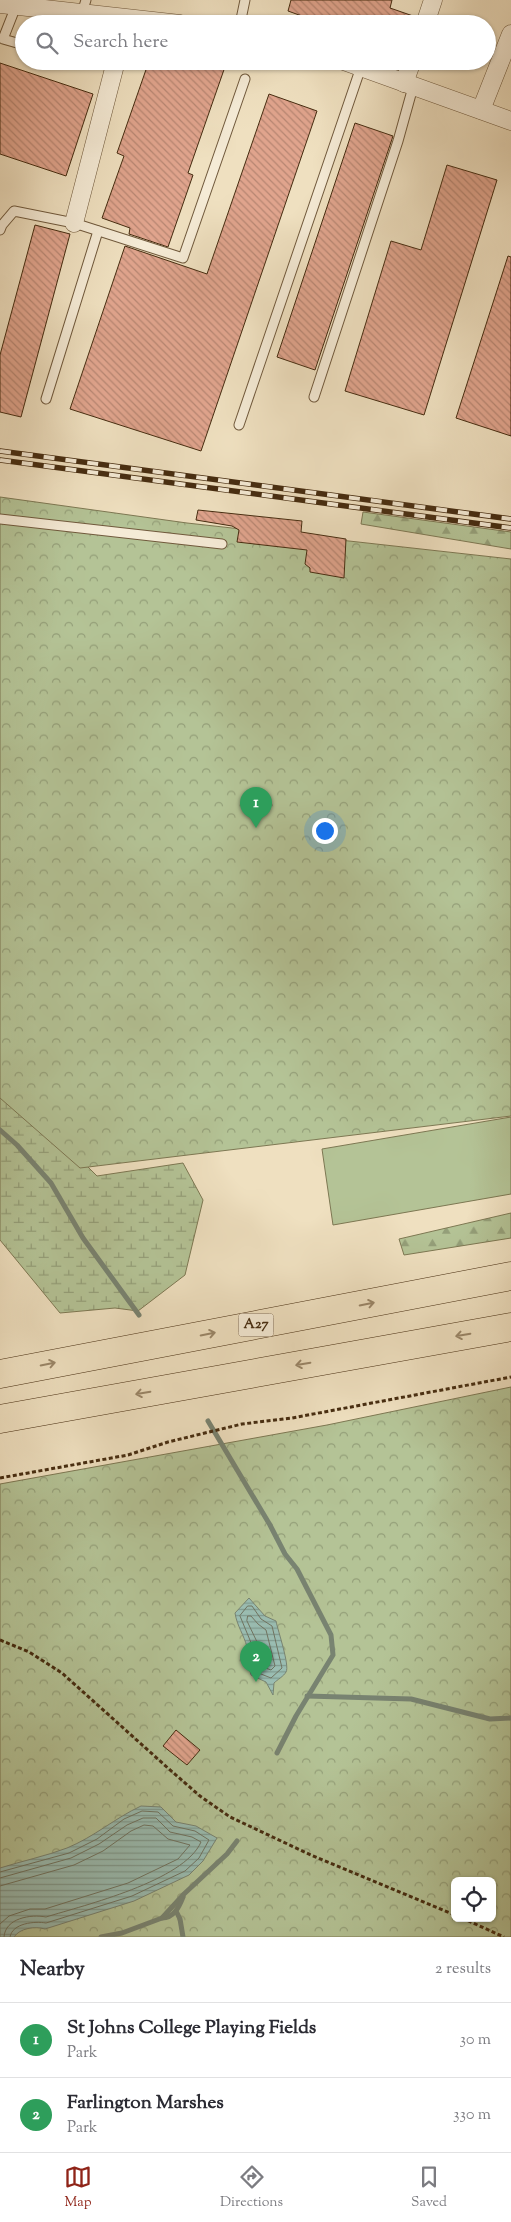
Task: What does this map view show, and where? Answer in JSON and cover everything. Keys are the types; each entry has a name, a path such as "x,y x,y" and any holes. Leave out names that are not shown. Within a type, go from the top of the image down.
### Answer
{"highway":[{"name":"A27","path":"0,1374 511,1276"},
{"path":"0,1419 511,1327"}],"street":[{"path":"428,15 433,0"},
{"path":"8,5 84,7 106,15"},
{"path":"481,110 511,34"},
{"path":"74,223 114,70"},
{"path":"369,70 511,121"},
{"path":"409,85 411,70"}],"lane":[{"path":"242,15 245,0"},
{"path":"8,5 3,39 15,42"},
{"path":"239,425 360,70"},
{"path":"0,230 14,211 74,223 183,258 245,80"},
{"path":"314,397 398,141 409,85"},
{"path":"46,399 98,231"},
{"path":"0,519 222,544"}],"path":[{"path":"0,1478 128,1455 242,1424 292,1418 511,1377"},
{"path":"0,1640 29,1652 62,1673 194,1790 230,1817 311,1855 451,1913"},
{"path":"471,1922 504,1937"}],"green space":[{"path":"0,497 187,523 511,559 511,1116 80,1168 0,1098"},
{"path":"363,512 511,532 511,549 361,524"},
{"path":"0,1079 97,1176 183,1163 203,1200 185,1275 138,1311 115,1308 60,1313 0,1240"},
{"path":"511,1117 511,1194 333,1225 322,1149"},
{"path":"511,1213 511,1238 404,1255 399,1239"},
{"path":"511,1387 511,1937 0,1937 0,1484 327,1425"}],"water":[{"path":"249,1598 265,1616 276,1621 283,1648 287,1668 286,1672 274,1683 273,1695 266,1682 251,1675 247,1647 236,1618 235,1613"},
{"path":"141,1806 161,1807 176,1822 196,1826 217,1838 203,1861 189,1875 134,1901 45,1929 28,1928 14,1937 0,1937 0,1868 67,1848"}],"building":[{"path":"291,0 392,0 390,8 410,15 299,15 288,11"},
{"path":"0,63 15,68 15,70 21,70 93,94 66,176 0,154"},
{"path":"146,70 224,70 188,173 193,175 168,247 129,234 130,228 102,218 124,156 117,153"},
{"path":"269,94 317,111 201,451 70,409 125,246 207,274"},
{"path":"355,123 393,136 315,370 277,357"},
{"path":"447,165 497,180 424,415 345,391 391,241 421,250"},
{"path":"35,225 70,234 21,417 0,412 0,355"},
{"path":"508,256 511,257 511,436 456,418"},
{"path":"198,510 302,521 301,532 346,539 344,578 310,572 310,568 305,564 307,550 237,542 239,530 232,526 196,520"},
{"path":"176,1730 200,1750 187,1765 163,1746"}],"waterway":[{"path":"0,1130 17,1145 51,1183 83,1238 139,1315"},
{"path":"208,1421 270,1525 285,1554 297,1569 331,1635 333,1655 296,1716 277,1753"},
{"path":"307,1696 411,1699 490,1719 511,1718"},
{"path":"101,1937 122,1933 162,1918 184,1894 227,1854 237,1841"},
{"path":"162,1918 173,1914 183,1897"},
{"path":"176,1911 180,1919 183,1937"}],"railway":[{"path":"0,451 511,519"},
{"path":"0,460 511,528"}],"place":[{"name":"St Johns College Playing Fields","path":"256,828"},
{"name":"Farlington Marshes","path":"256,1682"}]}
